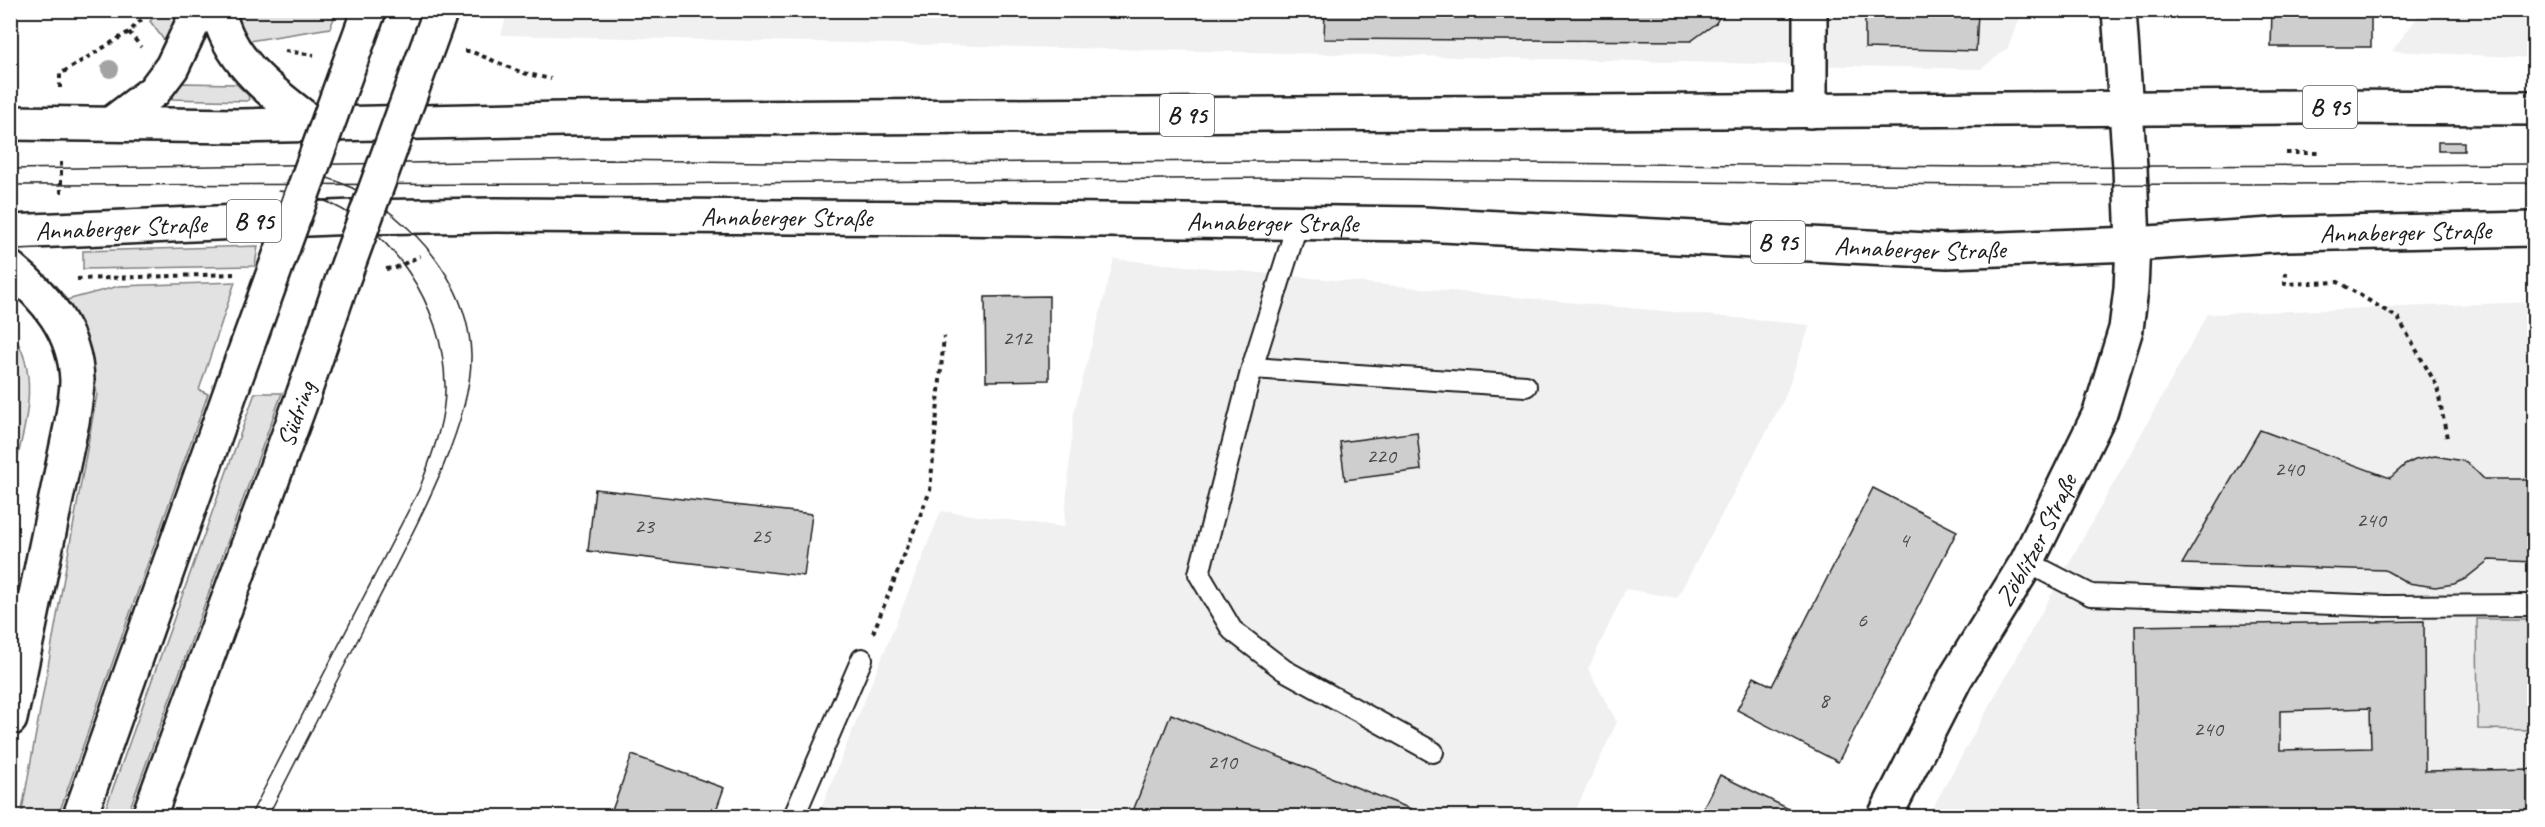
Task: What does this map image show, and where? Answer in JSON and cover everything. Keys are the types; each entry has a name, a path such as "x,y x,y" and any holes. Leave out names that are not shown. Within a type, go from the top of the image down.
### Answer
{"main road":[{"path":"112,123 154,91 172,67 199,10"},
{"path":"218,10 220,21 244,66 262,85 313,124"},
{"path":"80,816 369,10"},
{"name":"Südring","path":"149,816 441,10"},
{"path":"1810,10 1810,111"},
{"name":"Zöblitzer Straße","path":"1884,816 1956,677 2027,562 2100,413 2126,329 2133,244 2119,10"},
{"name":"B 95","path":"10,123 241,126 575,119 2126,108 2535,108"},
{"name":"Annaberger Straße","path":"10,232 353,217 497,215 1298,222 1423,224 1947,251 2133,244 2287,234 2535,229"},
{"path":"10,268 38,290 58,319 72,351 77,381 72,422 10,718"}],"lane":[{"path":"1298,222 1252,368 1199,574 1232,630 1284,670 1433,752"},
{"path":"1252,368 1526,386"},
{"path":"2027,562 2091,595 2386,606 2535,605"},
{"path":"794,816 862,659"}],"path":[{"path":"60,123 60,74 129,32 151,10"},
{"path":"2286,153 2318,153"},
{"path":"2287,234 2285,284 2338,282 2398,318 2437,386 2447,438"},
{"path":"862,659 930,491 944,336"}],"shaded area":[{"path":"508,10 2023,11 2007,49 1981,69 501,35"},
{"path":"160,11 182,11 166,43 150,21"},
{"path":"218,11 337,11 330,28 249,41 236,51"},
{"path":"2422,11 2534,11 2534,58 2392,51"},
{"path":"182,83 236,84 248,95 249,99 247,101 170,99"},
{"path":"258,246 255,266 83,269 83,251"},
{"path":"1114,259 1810,325 1784,399 1677,598 1626,589 1588,669 1617,722 1573,816 818,816 941,511 1064,527 1074,412"},
{"path":"235,282 199,390 208,394 58,816 21,816 97,394 85,346 63,301 119,286"},
{"path":"2534,302 2534,816 1928,816 2208,314"},
{"path":"11,332 21,349 27,368 29,387 28,407 11,486"},
{"path":"255,393 282,393 127,816 103,816"},
{"path":"2477,619 2534,619 2534,730 2478,729"}],"building":[{"path":"1325,10 1723,10 1716,23 1691,41 1324,39"},
{"path":"1865,10 1978,12 1976,51 1865,48"},
{"path":"2272,10 2371,10 2371,47 2271,47"},
{"path":"2438,142 2464,142 2464,151 2438,151"},
{"path":"1049,296 1049,380 986,381 985,297"},
{"path":"2260,430 2390,478 2415,460 2435,456 2463,461 2484,479 2534,479 2534,562 2489,560 2465,579 2454,584 2435,587 2408,583 2385,570 2182,564"},
{"path":"1417,432 1421,470 1345,480 1340,442"},
{"path":"1873,488 1957,531 1838,762 1737,710 1754,677 1772,686"},
{"path":"595,489 812,514 804,576 588,551"},
{"path":"2424,621 2425,771 2534,769 2534,816 2138,816 2135,626","holes":["2370,708 2371,748 2280,750 2280,711"]},
{"path":"1171,714 1429,816 1148,816 1133,811"},
{"path":"632,755 724,788 714,816 610,816"},
{"path":"1720,775 1803,816 1699,816"},
{"path":"820,808 859,816 818,816"}],"tram line":[{"path":"10,169 605,160 861,163 1275,161 1980,167 2534,164"},
{"path":"268,816 436,483 461,415 469,383 471,354 465,318 452,285 443,269 421,241 396,217 354,189 324,177 292,171"},
{"path":"10,185 631,184 1272,178 1980,185 2534,183"},
{"path":"250,816 419,490 437,439 445,398 442,355 435,326 408,272 389,248 367,227 342,210 315,197 279,191"}]}
